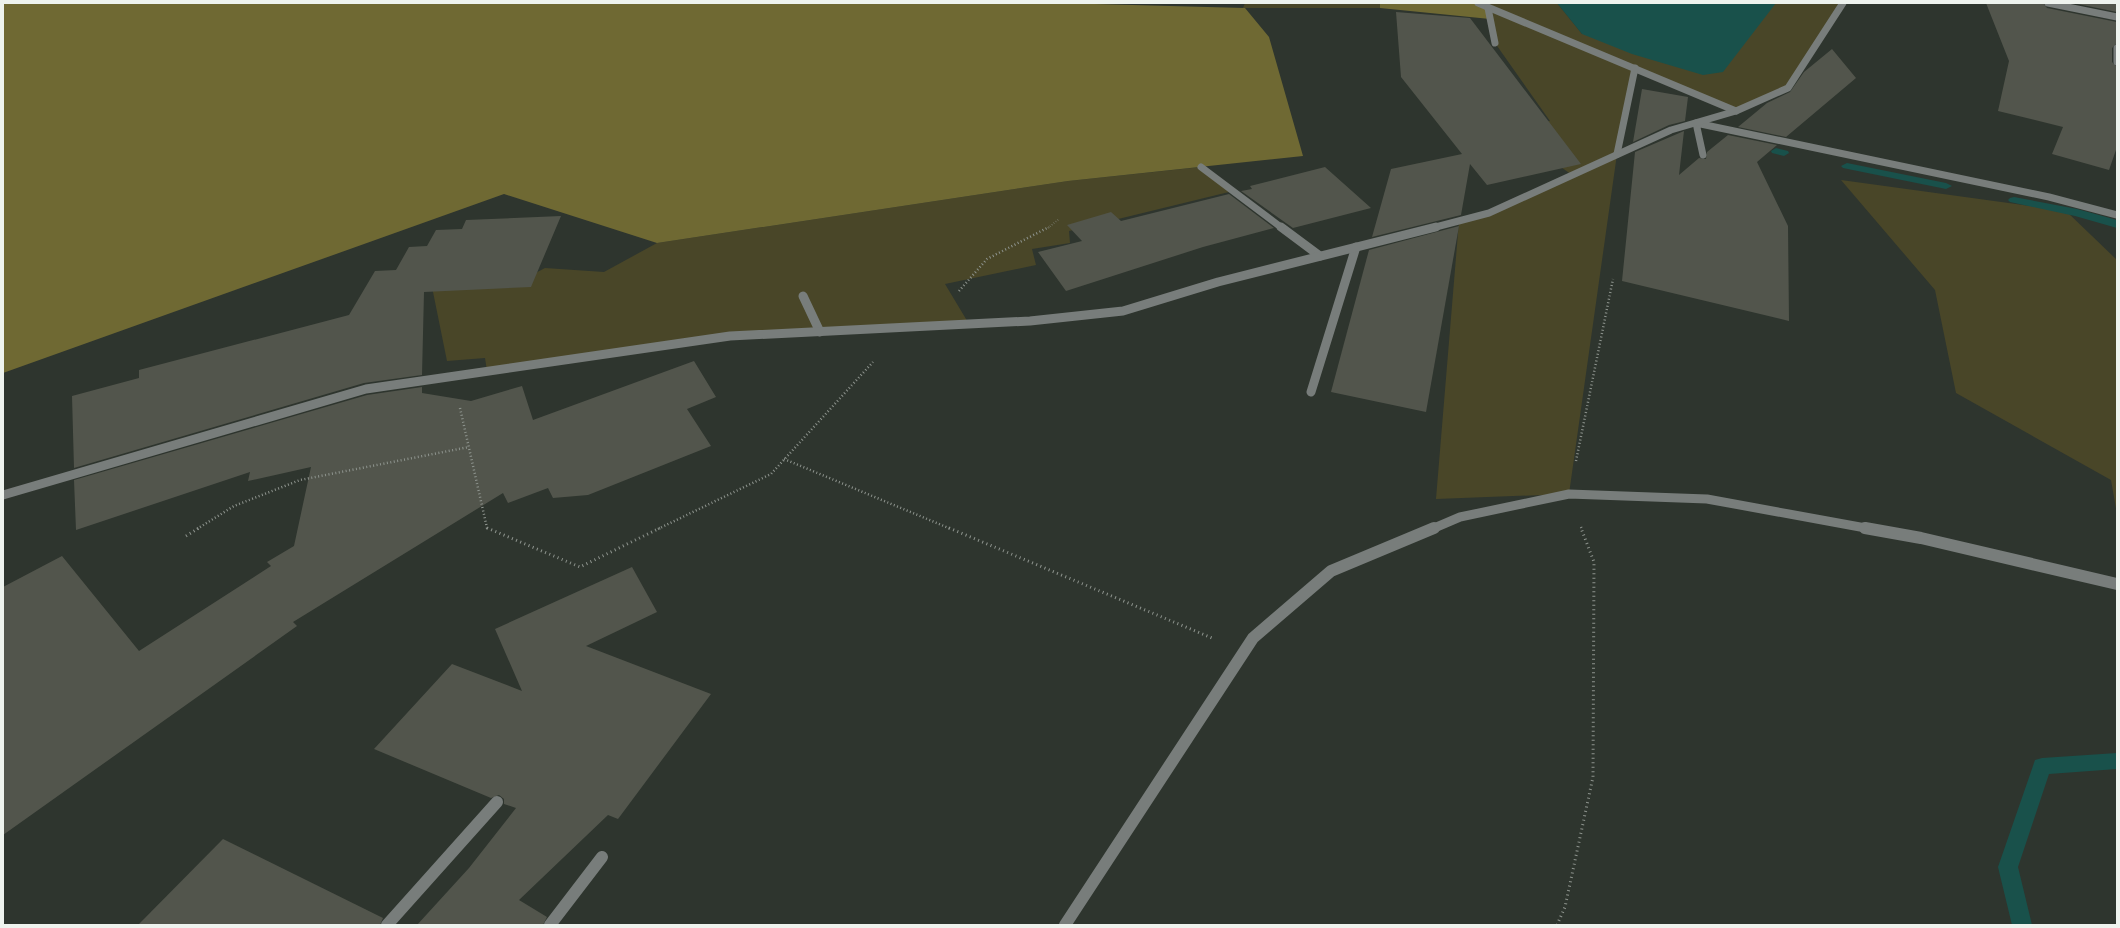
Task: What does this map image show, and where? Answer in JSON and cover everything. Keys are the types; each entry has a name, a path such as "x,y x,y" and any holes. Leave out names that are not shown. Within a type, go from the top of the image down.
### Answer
{"street":[{"path":"1478,3 1736,111"},
{"path":"3,495 366,389 730,336 1030,321 1122,311 1218,282 1489,213 1671,130 1736,111 1788,88 1843,3"},
{"path":"2048,3 2117,17"},
{"path":"1488,8 1495,43"},
{"path":"2117,48 2117,62"},
{"path":"1617,154 1635,68"},
{"path":"1696,122 1703,155"},
{"path":"1696,122 2050,197 2117,215"},
{"path":"1201,167 1320,256"},
{"path":"1311,392 1356,247"},
{"path":"803,296 820,332"},
{"path":"1065,925 1253,638 1331,571 1460,517 1569,494 1707,499 1921,538 2117,584"},
{"path":"387,925 497,802"},
{"path":"550,925 602,857"}],"path":[{"path":"957,293 987,259 1046,229 1060,219"},
{"path":"1557,925 1565,907 1593,777 1594,562 1569,494 1613,279"},
{"path":"452,376 470,447 487,528 580,567 771,474 906,327"},
{"path":"186,536 234,506 300,480 470,447"},
{"path":"784,459 1244,651"}],"shaded area":[{"path":"3,3 1058,3 1245,8 1269,37 1303,156 1068,181 657,243 504,194 3,373"},
{"path":"1245,3 1380,3 1380,8 1243,8"},
{"path":"1380,3 1478,3 1488,8 1490,19 1380,8"},
{"path":"1488,3 1557,3 1582,34 1775,3 1843,3 1787,89 1736,111 1635,69 1617,154 1569,494 1436,499 1459,221 1489,213 1572,175 1505,127 1550,121 1495,43"},
{"path":"1201,167 1233,191 1069,231 1070,243 1032,249 1036,265 945,284 969,324 733,336 487,371 485,358 447,361 432,287 513,285 545,268 604,272 657,243 1068,181"},
{"path":"1841,180 2066,211 2117,260 2117,514 2111,480 1956,393 1935,290"}],"water":[{"path":"1557,3 1776,3 1723,72 1703,75 1632,54 1582,34"}],"building":[{"path":"1986,3 2043,3 2047,8 2117,22 2117,43 2112,48 2112,62 2117,67 2117,147 2109,170 2052,154 2063,127 1998,111 2009,61"},
{"path":"2073,3 2117,3 2117,12"},
{"path":"1396,12 1470,18 1581,164 1487,185 1470,164 1461,215 1372,237 1391,169 1462,154 1401,77"},
{"path":"1832,49 1856,78 1786,137 1738,127 1767,103 1790,92 1804,72"},
{"path":"1642,89 1688,97 1685,121 1669,125 1633,142"},
{"path":"1684,131 1679,175 1699,158 1706,159 1707,152 1728,135 1777,145 1757,162 1788,226 1789,321 1622,281 1635,152"},
{"path":"1325,167 1371,208 1293,228 1241,191 1252,189 1250,186"},
{"path":"1229,194 1274,228 1203,247 1066,291 1038,252 1082,241 1067,225 1111,212 1121,221"},
{"path":"561,216 531,287 424,292 422,375 364,383 74,468 72,396 139,378 139,370 349,315 375,271 396,270 409,247 427,246 436,230 462,229 466,220"},
{"path":"1459,226 1426,412 1331,392 1369,250"},
{"path":"694,361 716,397 687,409 711,446 588,495 553,498 548,488 508,503 503,493 293,622 297,626 3,835 3,587 62,556 139,651 271,566 267,562 294,546 311,467 248,481 250,472 76,530 74,480 367,395 422,387 422,393 471,401 522,386 533,420"},
{"path":"632,567 657,612 586,646 711,694 618,819 608,815 519,900 547,917 543,925 417,925 469,868 516,808 504,804 504,799 499,795 491,798 374,749 452,664 522,691 495,629"},
{"path":"223,839 383,918 380,925 138,925"}],"waterway":[{"path":"1776,151 1784,153"},
{"path":"1847,166 1946,186"},
{"path":"2014,200 2077,213 2117,224"},
{"path":"2022,925 2008,867 2042,766 2117,761"}]}
